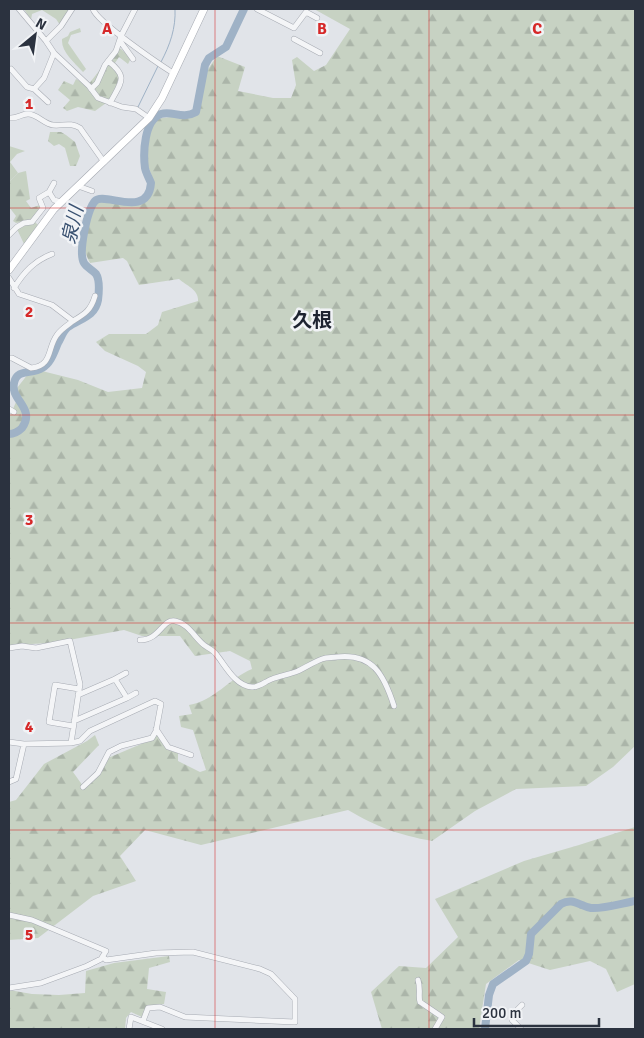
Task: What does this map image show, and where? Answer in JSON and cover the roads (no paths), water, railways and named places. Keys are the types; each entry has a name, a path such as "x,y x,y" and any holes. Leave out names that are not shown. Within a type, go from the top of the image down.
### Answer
{"street":[{"path":"19,9 54,53 98,98 122,107 136,109 149,118"},
{"path":"46,41 61,26 72,9"},
{"path":"93,9 101,20 120,38 173,73"},
{"path":"91,89 97,83 108,61 116,51 128,14 135,9"},
{"path":"9,270 44,220 149,118 162,98 204,9"},
{"path":"257,9 294,28 306,12 317,18"},
{"path":"120,38 133,59"},
{"path":"294,39 320,53"},
{"path":"34,89 44,78 54,53"},
{"path":"108,61 118,68 121,74 120,84 110,103"},
{"path":"12,69 27,87 34,89 48,102"},
{"path":"9,118 28,114 50,125 76,125 104,162"},
{"path":"9,235 24,223 32,222 37,217 43,208 39,198 48,192 54,183"},
{"path":"78,186 92,191"},
{"path":"48,192 54,200 61,202"},
{"path":"10,223 15,229"},
{"path":"14,288 21,277 38,259 52,254"},
{"path":"9,278 19,294 52,305 73,321"},
{"path":"9,358 30,368 46,361 53,355 58,333 73,321 86,314 92,306 95,296"},
{"path":"140,640 148,640 154,637 167,622 180,623 190,629 203,644 216,653 223,664 239,681 250,687 296,672 323,659 349,656 358,657 376,668 394,706"},
{"path":"9,648 22,646 36,648 70,641 80,678 71,743"},
{"path":"78,696 126,673"},
{"path":"115,679 127,698"},
{"path":"79,689 55,685 49,722 74,724 136,693"},
{"path":"9,742 24,744 71,743 80,741 90,731 155,701 161,704 156,729 152,738 121,746 109,752 98,773 83,786"},
{"path":"156,729 168,747 191,755"},
{"path":"9,782 16,779 24,744"},
{"path":"9,914 32,920 106,951 103,957 88,966 41,983 9,988"},
{"path":"103,957 106,960 156,953 193,952 260,969 271,974 295,999 295,1022 185,1017 160,1007 148,1008 143,1021"},
{"path":"418,980 420,1002 442,1017 435,1029"},
{"path":"521,1029 512,1020 515,1012 522,1005"},
{"path":"129,1029 131,1017 162,1029"}],"waterway":[{"path":"161,62 172,36 175,23 175,9"},
{"name":"泉川","path":"9,434 19,431 26,421 25,409 14,389 14,383 18,375 38,370 45,366 52,357 66,329 90,314 96,306 99,293 98,279 82,258 84,232 92,206 95,201 100,199 134,202 142,200 148,194 151,183 145,168 144,154 146,138 151,123 155,117 165,113 186,115 196,112 205,65 209,58 226,47 244,9"},
{"path":"138,107 158,66"},
{"path":"485,1029 489,995 493,984 526,961 529,954 531,934 561,904 569,901 596,908 635,901"}],"district":[{"name":"久根","path":"312,320"}]}
